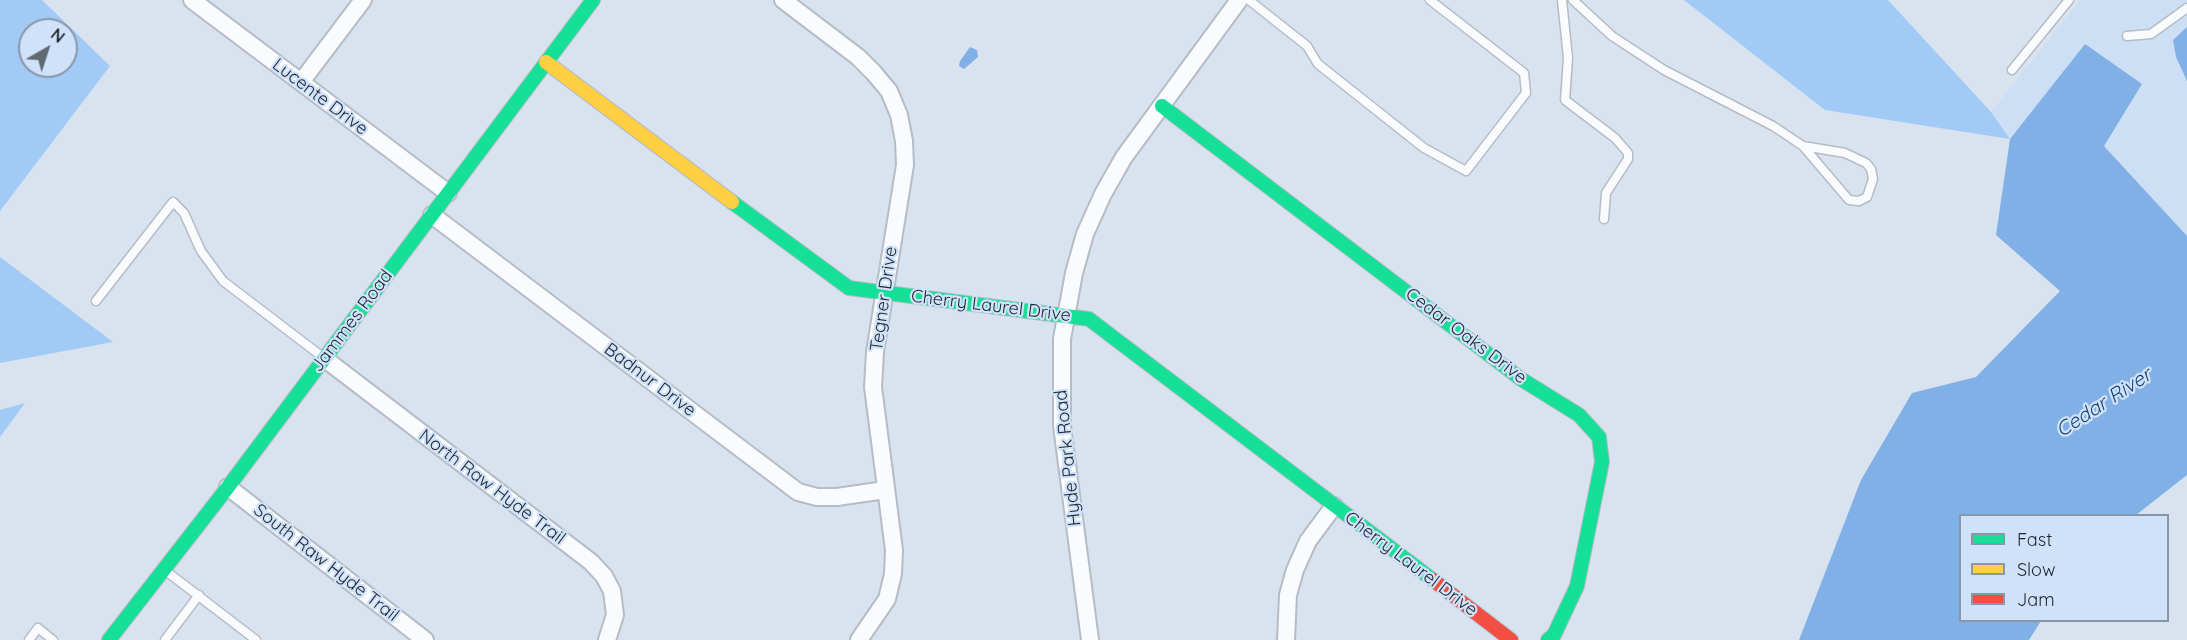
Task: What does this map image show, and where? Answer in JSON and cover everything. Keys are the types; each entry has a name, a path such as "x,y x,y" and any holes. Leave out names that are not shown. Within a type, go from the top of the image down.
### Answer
{"street":[{"name":"Lucente Drive","path":"192,0 448,193"},
{"path":"302,82 363,0"},
{"name":"Jammes Road","path":"109,640 325,359 593,0"},
{"name":"Tegner Drive","path":"783,0 866,65 889,91 899,115 904,141 904,165 875,352 873,387 894,550 893,574 887,599 859,640"},
{"name":"Hyde Park Road","path":"1090,640 1062,426 1060,382 1064,315 1085,234 1103,194 1124,158 1239,0"},
{"name":"Cherry Laurel Drive","path":"546,62 835,280 849,288 1089,319 1511,640"},
{"name":"Cedar Oaks Drive","path":"1162,106 1521,379 1579,415 1599,437 1602,462 1577,586 1554,635 1548,640"},
{"name":"Badnur Drive","path":"432,215 798,492 817,497 837,497 885,490"},
{"name":"North Raw Hyde Trail","path":"325,359 591,562 604,576 612,591 615,615 607,640"},
{"name":"South Raw Hyde Trail","path":"228,487 425,640"},
{"path":"1286,640 1288,595 1295,570 1308,542 1334,506"}],"lane":[{"path":"1249,0 1306,46 1318,64 1424,148 1466,171 1526,93 1524,73 1430,0"},
{"path":"1562,0 1568,58 1565,100 1615,138 1628,153 1628,159 1606,194 1604,219"},
{"path":"1574,0 1612,36 1664,70 1773,126 1803,146 1842,195 1849,200 1859,201 1867,197 1873,179 1871,169 1866,163 1845,153 1803,146"},
{"path":"2012,69 2069,0"},
{"path":"2127,36 2151,34 2187,8"},
{"path":"96,301 173,202 184,213 201,251 223,281 325,359"},
{"path":"165,569 256,640"},
{"path":"165,640 199,595"},
{"path":"29,640 38,628 53,640"}],"shaded area":[{"path":"0,0 42,0 61,18 18,18 18,78 78,78 78,35 110,66 0,211"},
{"path":"1684,0 1888,0 1991,112 2010,139 1825,110"},
{"path":"2080,0 2187,0 2187,27 2173,40 2176,57 2187,81 2187,236 2104,145 2141,84 2085,44 2010,139 1991,112"},
{"path":"0,257 113,342 0,363"},
{"path":"25,403 0,437 0,410"}],"water":[{"path":"2187,27 2187,81 2176,57 2173,40"},
{"name":"Cedar River","path":"2085,44 2142,84 2104,146 2187,236 2187,475 2137,514 1959,514 1959,622 2040,622 2029,640 1799,640 1861,480 1912,393 1976,377 2060,291 1996,235 2010,139"},
{"path":"970,47 977,50 978,57 964,69 959,66 960,61"}],"traffic: fast":[{"path":"109,640 228,487 593,0"},
{"path":"1162,106 1521,379 1579,415 1599,437 1602,462 1577,586 1554,635 1548,640"},
{"path":"732,202 849,288 1089,319 1433,580"}],"traffic: slow":[{"path":"546,62 732,202"}],"traffic: jam":[{"path":"1433,580 1511,640"}]}
